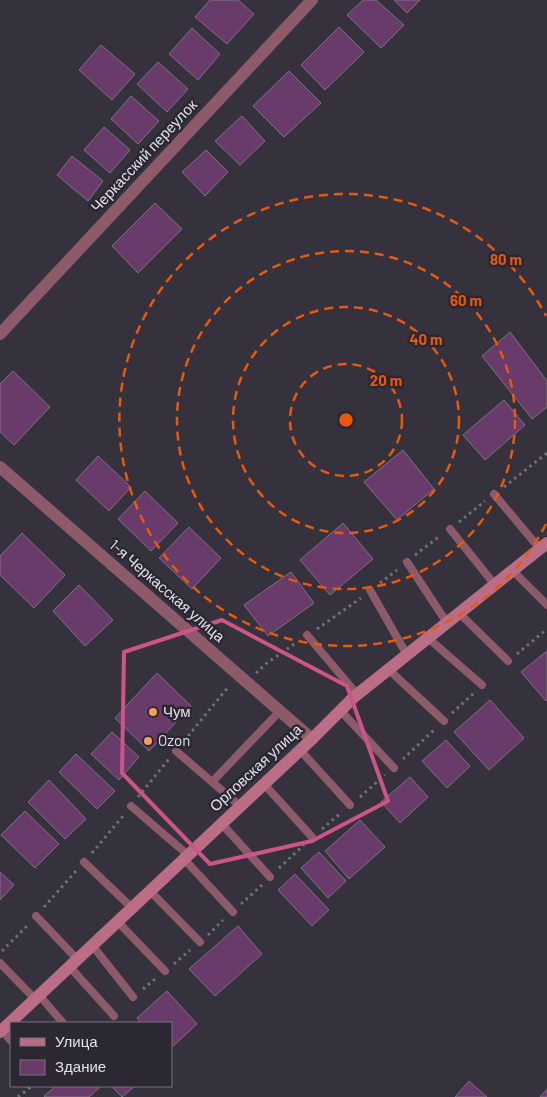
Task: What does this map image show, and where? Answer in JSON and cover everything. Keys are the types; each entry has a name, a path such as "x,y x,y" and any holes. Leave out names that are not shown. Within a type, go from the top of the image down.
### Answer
{"main road":[{"name":"Орловская улица","path":"11,1022 312,739 357,694 544,546"}],"street":[{"name":"Черкасский переулок","path":"0,334 312,0"},
{"name":"1-я Черкасская улица","path":"0,467 312,739"}],"lane":[{"path":"494,494 544,546"},
{"path":"450,528 495,585"},
{"path":"406,562 447,622"},
{"path":"513,571 547,605"},
{"path":"370,590 407,655"},
{"path":"459,613 508,661"},
{"path":"307,635 357,694"},
{"path":"428,638 482,685"},
{"path":"388,669 444,721"},
{"path":"340,710 394,768"},
{"path":"212,782 280,711"},
{"path":"300,750 350,805"},
{"path":"176,751 240,806"},
{"path":"264,784 312,837"},
{"path":"131,806 186,857 233,912"},
{"path":"221,823 270,877"},
{"path":"84,862 132,908"},
{"path":"150,891 200,942"},
{"path":"36,916 114,1016"},
{"path":"118,921 165,971"},
{"path":"92,945 133,997"},
{"path":"0,964 63,1022"},
{"path":"1,1031 10,1040"}],"path":[{"path":"508,661 547,629"},
{"path":"133,997 200,942 312,837 394,768 482,685"},
{"path":"18,1097 31,1087"}],"highlighted area":[{"path":"222,620 347,686 388,801 312,841 210,864 122,773 124,652"}],"building":[{"path":"210,0 238,0 254,14 227,44 195,17"},
{"path":"363,0 376,0 404,25 381,48 347,15"},
{"path":"394,0 420,0 407,13"},
{"path":"339,27 364,52 325,90 301,65"},
{"path":"192,28 220,54 198,80 169,54"},
{"path":"101,45 135,74 112,100 79,70"},
{"path":"158,62 188,89 167,112 137,84"},
{"path":"289,71 321,103 284,137 253,106"},
{"path":"131,96 159,121 138,144 111,119"},
{"path":"242,116 265,141 240,165 215,141"},
{"path":"104,127 130,150 110,173 84,150"},
{"path":"206,150 228,172 205,196 182,172"},
{"path":"72,156 103,181 88,201 57,175"},
{"path":"155,203 182,229 138,273 112,246"},
{"path":"510,332 547,381 547,407 532,419 482,356"},
{"path":"13,371 50,407 14,445 0,432 0,384"},
{"path":"504,400 525,425 485,460 463,435"},
{"path":"403,450 434,489 397,520 364,482"},
{"path":"98,456 131,487 109,511 76,480"},
{"path":"145,491 178,523 151,551 118,519"},
{"path":"343,523 373,559 330,595 300,560"},
{"path":"189,527 221,558 192,589 159,558"},
{"path":"22,533 65,575 34,608 0,575 0,556"},
{"path":"291,572 314,603 268,636 244,605"},
{"path":"79,585 113,620 85,646 53,611"},
{"path":"547,651 547,700 546,701 521,672"},
{"name":"Чум","path":"157,673 191,706 149,751 115,718"},
{"path":"490,700 524,738 489,770 454,732"},
{"path":"112,732 139,757 119,780 91,754"},
{"path":"446,740 470,766 447,788 422,761"},
{"path":"76,754 115,791 97,809 59,772"},
{"path":"410,777 428,797 400,823 381,802"},
{"path":"49,780 86,819 65,839 28,802"},
{"path":"25,811 59,844 35,868 1,835"},
{"path":"360,820 385,847 349,879 325,851"},
{"path":"319,852 346,881 328,898 301,868"},
{"path":"0,872 14,885 0,900"},
{"path":"295,874 329,910 312,926 278,890"},
{"path":"238,926 262,954 215,996 189,969"},
{"path":"167,991 197,1024 172,1047 172,1022 140,1022 137,1018"},
{"path":"469,1081 487,1097 455,1097"},
{"path":"55,1087 99,1088 89,1097 44,1096"},
{"path":"112,1087 134,1087 122,1097"},
{"path":"547,1089 547,1097 540,1097"}],"place":[{"name":"Чум","path":"153,712"},
{"name":"Ozon","path":"148,741"}]}
